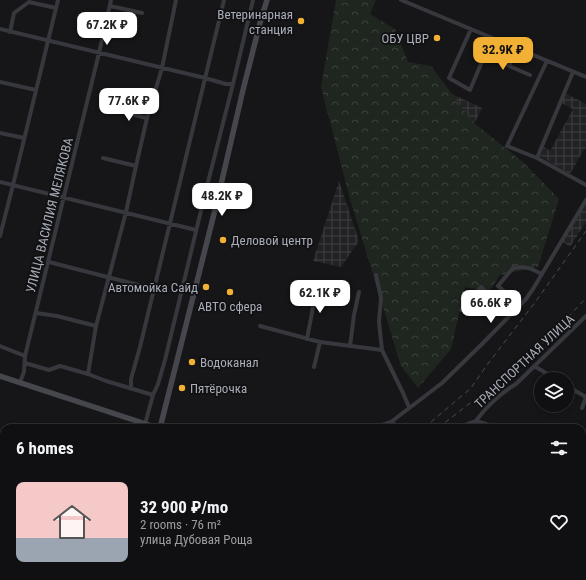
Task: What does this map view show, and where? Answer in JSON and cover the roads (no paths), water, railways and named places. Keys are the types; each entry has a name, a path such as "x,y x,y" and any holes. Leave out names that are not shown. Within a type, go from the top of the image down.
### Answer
{"main road":[{"path":"160,424 216,206 260,23 268,0"},
{"path":"0,376 145,424"}],"street":[{"path":"0,236 2,220 13,185 58,0"},
{"name":"УЛИЦА ВАСИЛИЯ МЕЛЯКОВА","path":"20,382 24,372 25,356 49,262 111,0"},
{"path":"88,374 96,326 126,212 147,118 162,68 176,0"},
{"path":"131,388 131,379 224,0"},
{"path":"145,424 165,360 253,0"},
{"path":"401,0 586,77"},
{"path":"10,32 14,13 29,2 56,8"},
{"path":"110,6 142,13"},
{"path":"471,29 449,78 470,90 492,38"},
{"path":"0,30 226,84 233,84"},
{"path":"516,48 509,66 530,75"},
{"path":"547,61 507,146 537,158 586,185"},
{"path":"537,158 573,72"},
{"path":"0,82 36,90"},
{"path":"115,110 147,118"},
{"path":"0,133 24,138"},
{"path":"102,158 136,166"},
{"path":"0,182 196,230"},
{"path":"385,424 391,422 442,383 520,305 533,289 586,200"},
{"path":"49,262 154,289"},
{"path":"520,305 498,286 513,268 523,267 532,269 542,274"},
{"path":"376,275 381,298 379,322 382,350 409,407"},
{"path":"307,339 317,286"},
{"path":"461,310 481,287 510,315"},
{"path":"350,346 359,292"},
{"path":"36,313 57,316 96,326"},
{"name":"ТРАНСПОРТНАЯ УЛИЦА","path":"476,421 481,414 509,388 516,384 586,316"},
{"path":"260,326 320,342 382,350"},
{"path":"314,368 320,342"},
{"path":"0,346 25,356"},
{"path":"25,363 49,370 60,366 153,395"},
{"path":"534,366 544,372"},
{"path":"574,390 586,397 582,408"},
{"path":"468,424 476,421 486,424"}],"railway":[{"path":"429,424 471,388 586,231"},
{"path":"443,424 524,361 586,298"}],"place":[{"name":"Ветеринарная станция","path":"301,21"},
{"name":"ОБУ ЦВР","path":"437,38"},
{"name":"Деловой центр","path":"223,240"},
{"name":"Автомойка Сайд","path":"206,287"},
{"name":"АВТО сфера","path":"230,292"},
{"name":"Водоканал","path":"192,362"},
{"name":"Пятёрочка","path":"182,388"}]}
